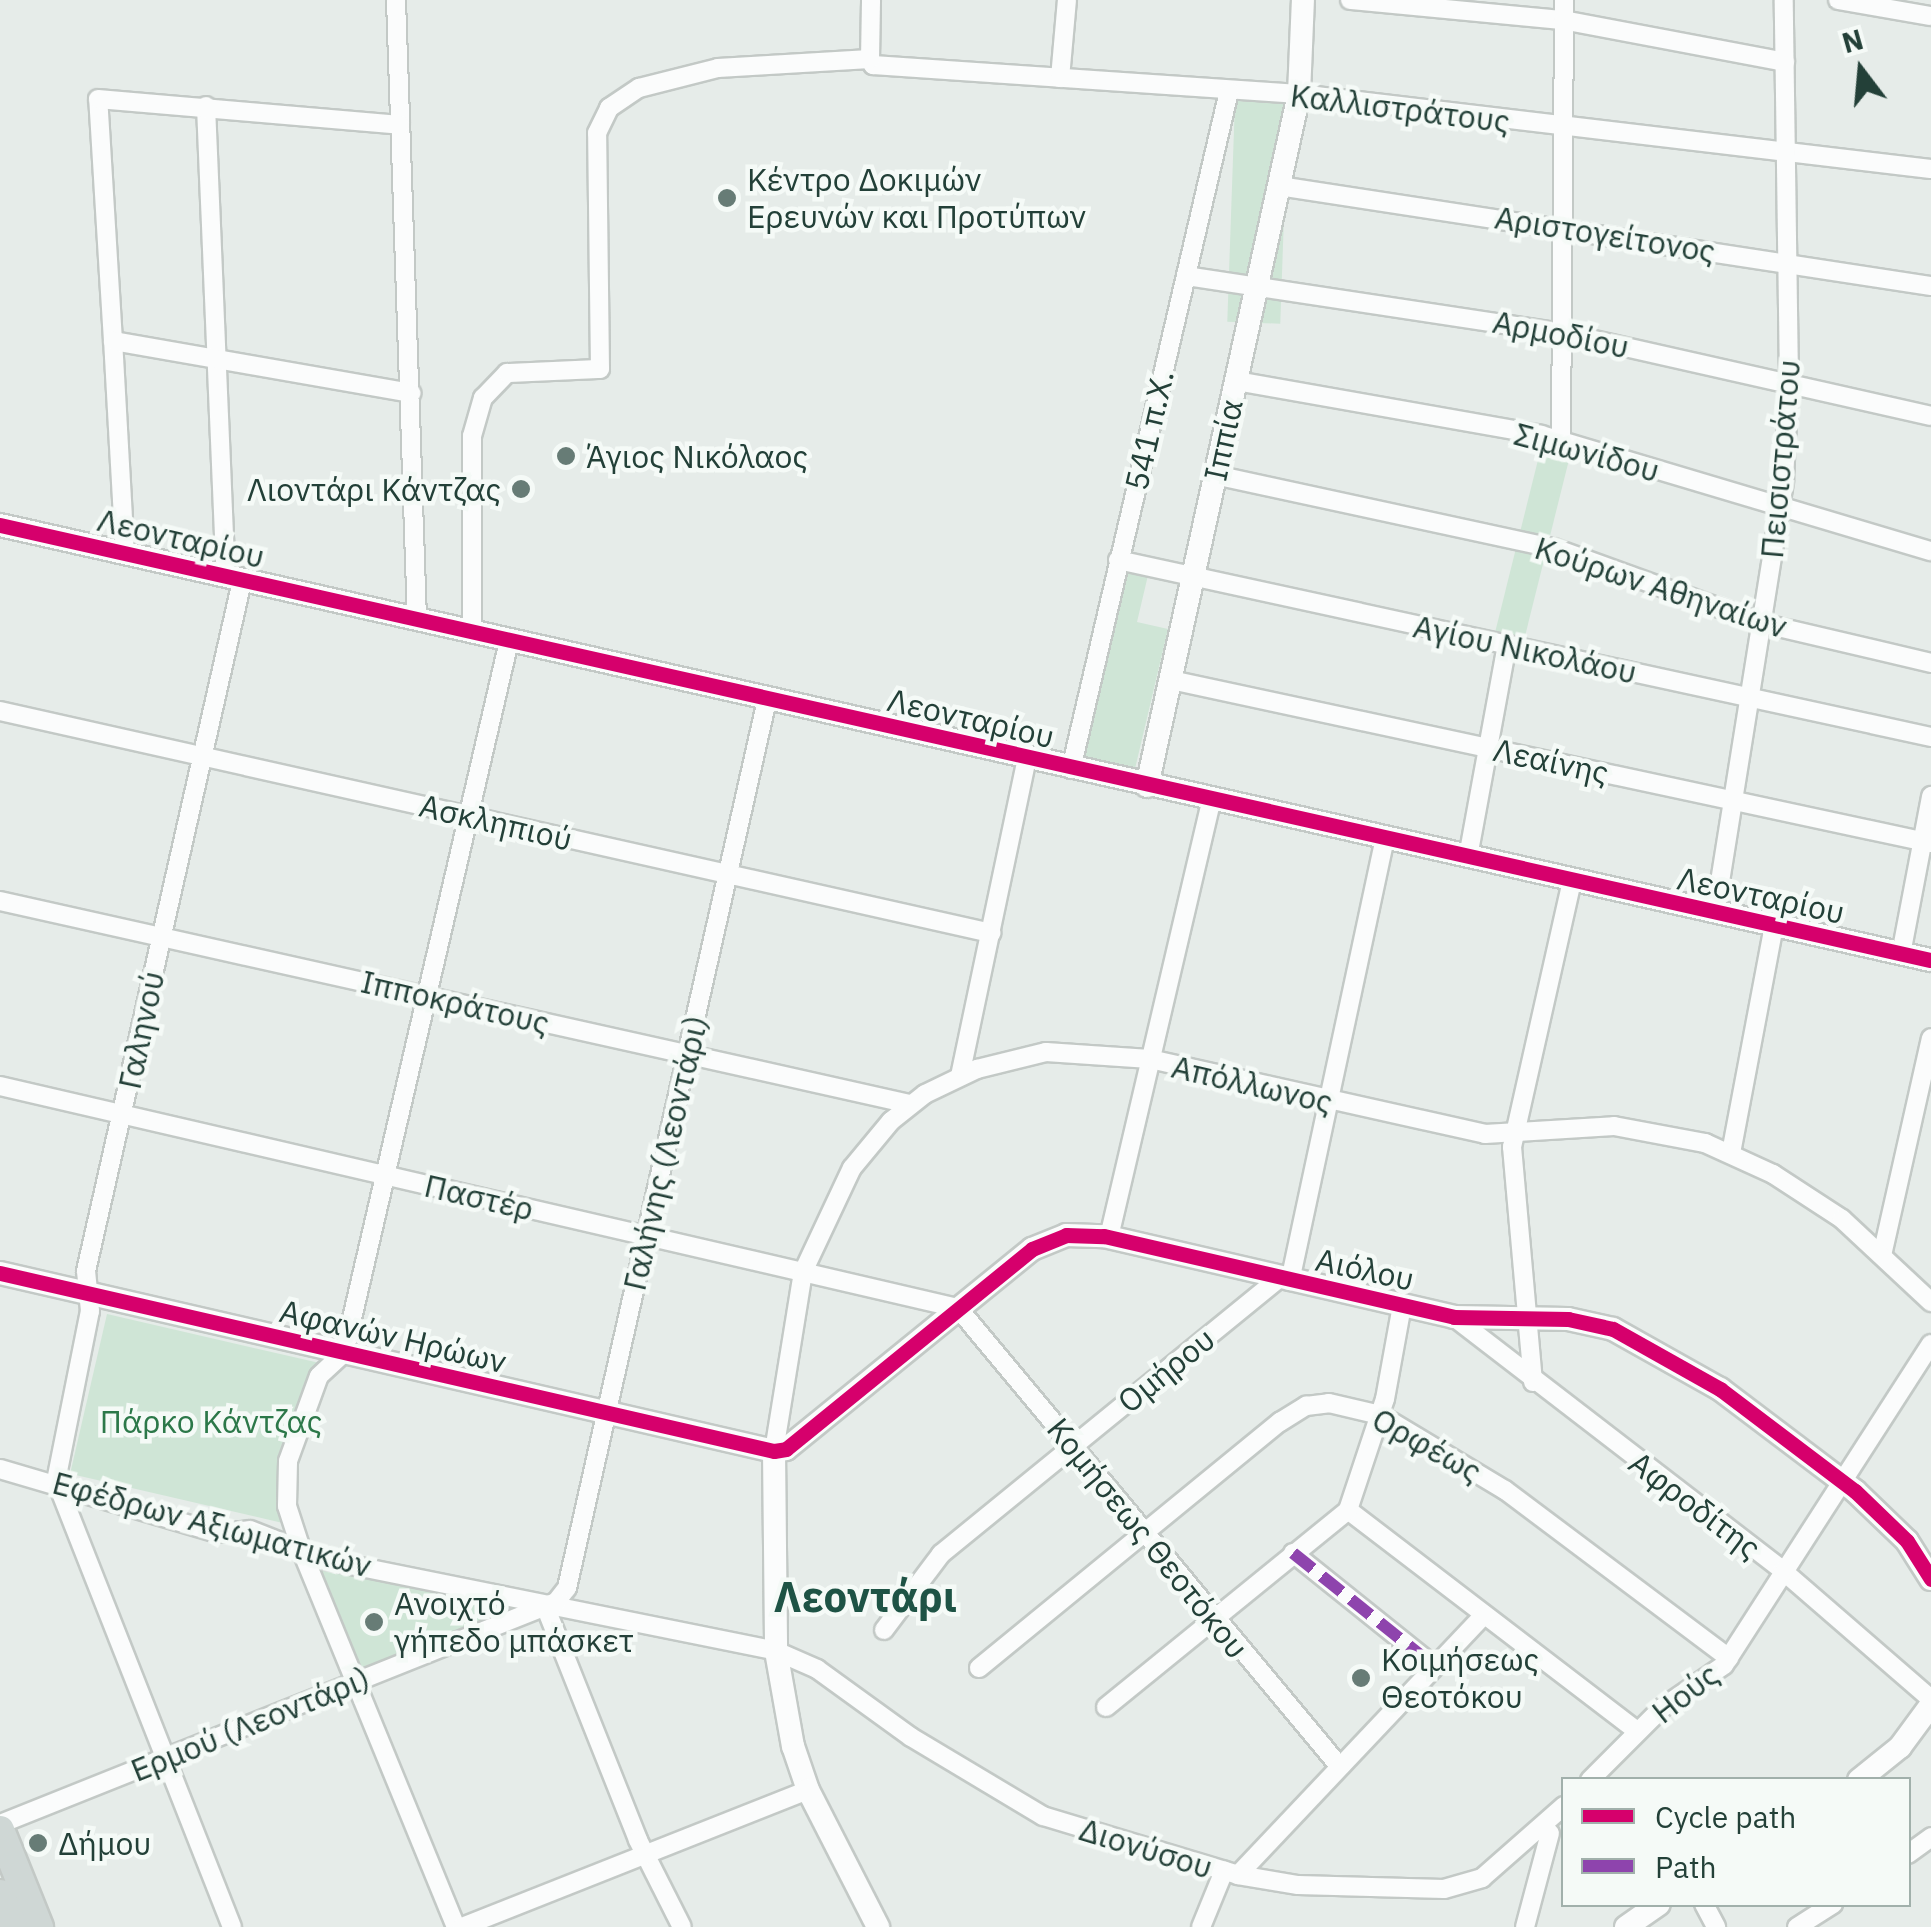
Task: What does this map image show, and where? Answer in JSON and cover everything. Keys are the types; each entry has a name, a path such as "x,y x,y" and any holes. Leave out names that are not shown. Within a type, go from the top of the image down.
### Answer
{"main road":[{"path":"0,1827 39,1927"},
{"path":"0,1894 14,1927"}],"street":[{"path":"396,0 417,620"},
{"path":"870,59 871,0"},
{"path":"1060,78 1068,0"},
{"name":"Ιππία","path":"1146,786 1298,94 1303,0"},
{"path":"1350,0 1564,20 1785,62"},
{"path":"1561,441 1564,0"},
{"name":"Πεισιστράτου","path":"1714,912 1781,509 1789,381 1784,0"},
{"path":"1838,0 1931,16"},
{"name":"Καλλιστράτους","path":"472,633 472,436 484,398 507,373 600,369 597,133 609,108 639,88 718,68 870,59 873,65 1298,94 1931,169"},
{"name":"541 π.Χ.","path":"1071,769 1229,91"},
{"path":"125,554 98,99 400,125"},
{"name":"Γαληνού","path":"56,1481 89,1292 86,1270 204,757 234,579 215,362 206,106"},
{"name":"Αριστογείτονος","path":"1278,186 1931,286"},
{"name":"Αρμοδίου","path":"1186,276 1563,332 1931,416"},
{"path":"113,342 412,393"},
{"name":"Σιμωνίδου","path":"1236,380 1561,441 1931,551"},
{"name":"Κούρων Αθηναίων","path":"1216,475 1554,548 1761,623 1931,663"},
{"name":"Λεονταρίου","path":"0,526 1931,960"},
{"name":"Αγίου Νικολάου","path":"1118,560 1931,738"},
{"path":"509,641 344,1352 319,1376 288,1461 287,1506 354,1682 459,1927 808,1790"},
{"path":"1468,857 1507,645"},
{"name":"Λεαίνης","path":"1171,680 1927,843"},
{"name":"Γαλήνης (Λεοντάρι)","path":"550,1604 574,1568 605,1414 767,700"},
{"name":"Ασκληπιού","path":"0,711 991,934"},
{"path":"960,1076 1027,759"},
{"path":"1901,954 1927,843 1931,796"},
{"path":"1109,1237 1211,801"},
{"path":"1285,1280 1332,1104 1385,839"},
{"path":"1533,1382 1515,1132 1572,881"},
{"name":"Ιπποκράτους","path":"0,901 910,1104"},
{"path":"1731,1152 1774,926"},
{"path":"1883,1251 1926,1094 1931,1038"},
{"name":"Απόλλωνος","path":"774,1451 802,1272 844,1180 910,1104 960,1076 1046,1052 1150,1059 1332,1104 1476,1132 1629,1128 1731,1152 1797,1188 1883,1251 1931,1302"},
{"name":"Παστέρ","path":"0,1086 958,1308"},
{"name":"Αιόλου","path":"774,1451 786,1449 1043,1243 1078,1234 1109,1237 1454,1317 1527,1318 1613,1328 1720,1389 1840,1480 1908,1541 1931,1579"},
{"name":"Αφανών Ηρώων","path":"0,1274 774,1451"},
{"name":"Ομήρου","path":"884,1630 942,1554 1285,1280"},
{"path":"1106,1707 1348,1510 1380,1414 1402,1305"},
{"name":"Κομήσεως Θεοτόκου","path":"958,1308 1212,1620 1340,1767"},
{"name":"Αφροδίτης","path":"1454,1317 1533,1382 1782,1570 1931,1702"},
{"name":"Ηούς","path":"1593,1777 1637,1731 1729,1658 1782,1570 1931,1344"},
{"name":"Ορφέως","path":"979,1668 1294,1412 1329,1403 1380,1414 1580,1540 1729,1658"},
{"path":"774,1451 776,1651 808,1790 878,1927"},
{"name":"Εφέδρων Αξιωματικών","path":"0,1469 56,1481 218,1533 250,1530 300,1546 326,1560 776,1651"},
{"path":"56,1481 232,1927"},
{"path":"1348,1510 1637,1731"},
{"path":"1293,1554 1434,1666"},
{"path":"550,1604 644,1855 682,1927"},
{"name":"Ερμού (Λεοντάρι)","path":"0,1827 550,1604"},
{"path":"1201,1927 1231,1873 1340,1767 1484,1615"},
{"name":"Διονύσου","path":"776,1651 817,1669 911,1737 1033,1812 1231,1873 1298,1885 1444,1889 1482,1878 1552,1830"},
{"path":"1863,1777 1900,1747 1931,1702"},
{"path":"1524,1927 1552,1830"},
{"path":"1626,1927 1655,1907"},
{"path":"1798,1927 1828,1907"}],"green space":[{"path":"1235,101 1288,103 1280,324 1227,322"},
{"path":"1542,444 1571,451 1524,639 1495,631"},
{"path":"1108,562 1149,571 1137,622 1168,629 1134,773 1068,753"},
{"name":"Πάρκο Κάντζας","path":"107,1314 317,1363 281,1522 70,1474"},
{"path":"312,1550 516,1604 473,1630 361,1676"}],"marked path":[{"path":"1293,1553 1434,1666"}],"cycle path":[{"path":"0,525 1931,960"},
{"path":"0,1273 774,1451 786,1449 1032,1249 1066,1235 1104,1236 1454,1317 1568,1319 1613,1329 1720,1389 1855,1491 1907,1541 1931,1579"}],"place":[{"name":"Κέντρο Δοκιμών Ερευνών και Προτύπων","path":"727,198"},
{"name":"Άγιος Νικόλαος","path":"566,456"},
{"name":"Λιοντάρι Κάντζας","path":"521,489"},
{"name":"Ανοιχτό γήπεδο μπάσκετ","path":"374,1622"},
{"name":"Κοιμήσεως Θεοτόκου","path":"1361,1678"},
{"name":"Δήμου","path":"38,1843"}],"district":[{"name":"Λεοντάρι","path":"865,1597"}]}
